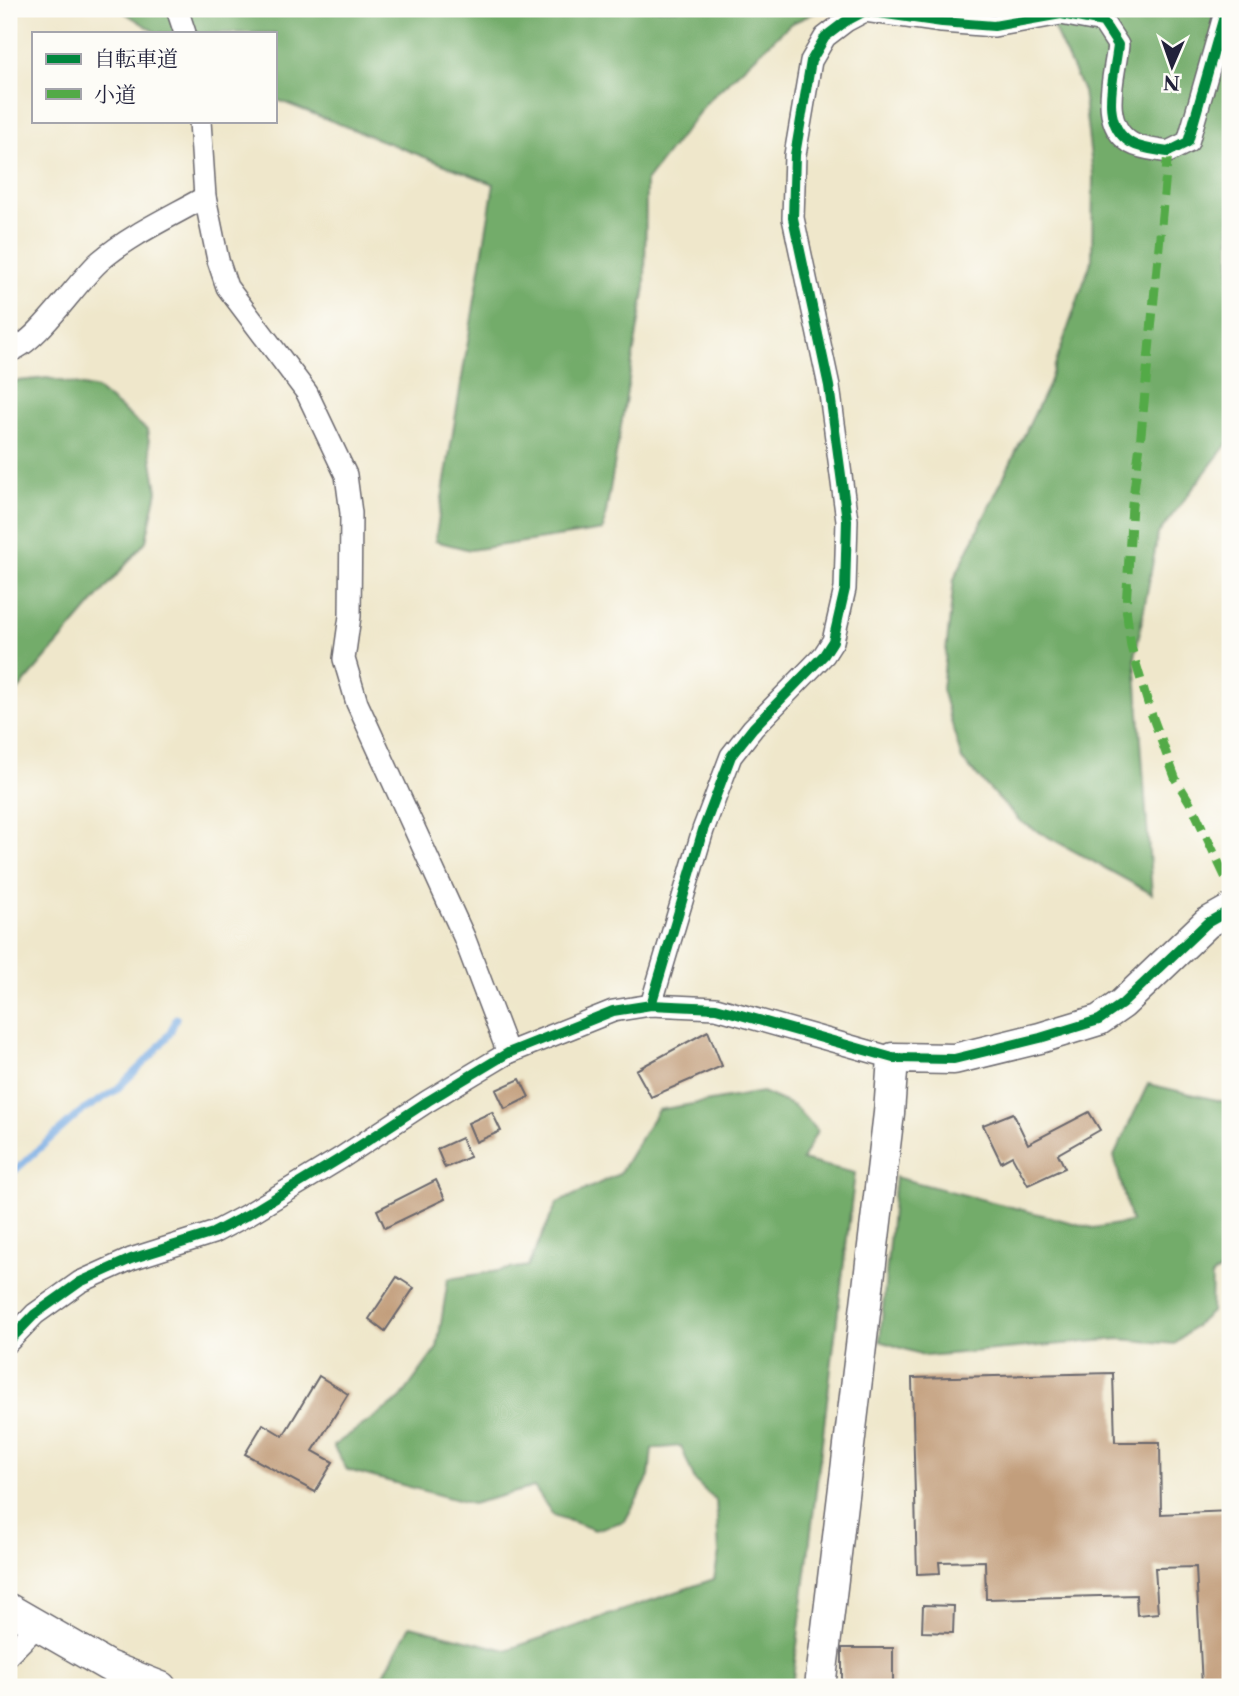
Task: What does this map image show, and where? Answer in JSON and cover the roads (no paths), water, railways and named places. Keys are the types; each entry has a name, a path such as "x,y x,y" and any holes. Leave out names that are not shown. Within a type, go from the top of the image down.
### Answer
{"street":[{"path":"177,9 185,32"},
{"path":"651,1005 703,830 731,756 752,728 824,655 833,641 845,589 847,520 829,386 793,218 795,155 811,61 825,37 865,11 994,26 1061,14 1103,22 1118,45 1110,112 1118,131 1132,144 1168,152 1188,142 1226,9"},
{"path":"200,122 205,197 218,260 228,288 307,393 346,475 351,513 350,616 344,659 357,703 464,937 508,1053"},
{"path":"9,351 27,341 99,262 122,244 205,197"},
{"path":"9,1341 35,1314 80,1282 131,1259 213,1233 247,1215 508,1053 613,1011 651,1005 716,1008 893,1058 954,1059 1099,1020 1122,1004 1207,923 1230,910"},
{"path":"820,1687 893,1058"},
{"path":"9,1609 108,1667 160,1687"},
{"path":"9,1654 36,1627"}],"waterway":[{"path":"9,1176 79,1113 116,1090 152,1055 170,1033 176,1018"}]}
